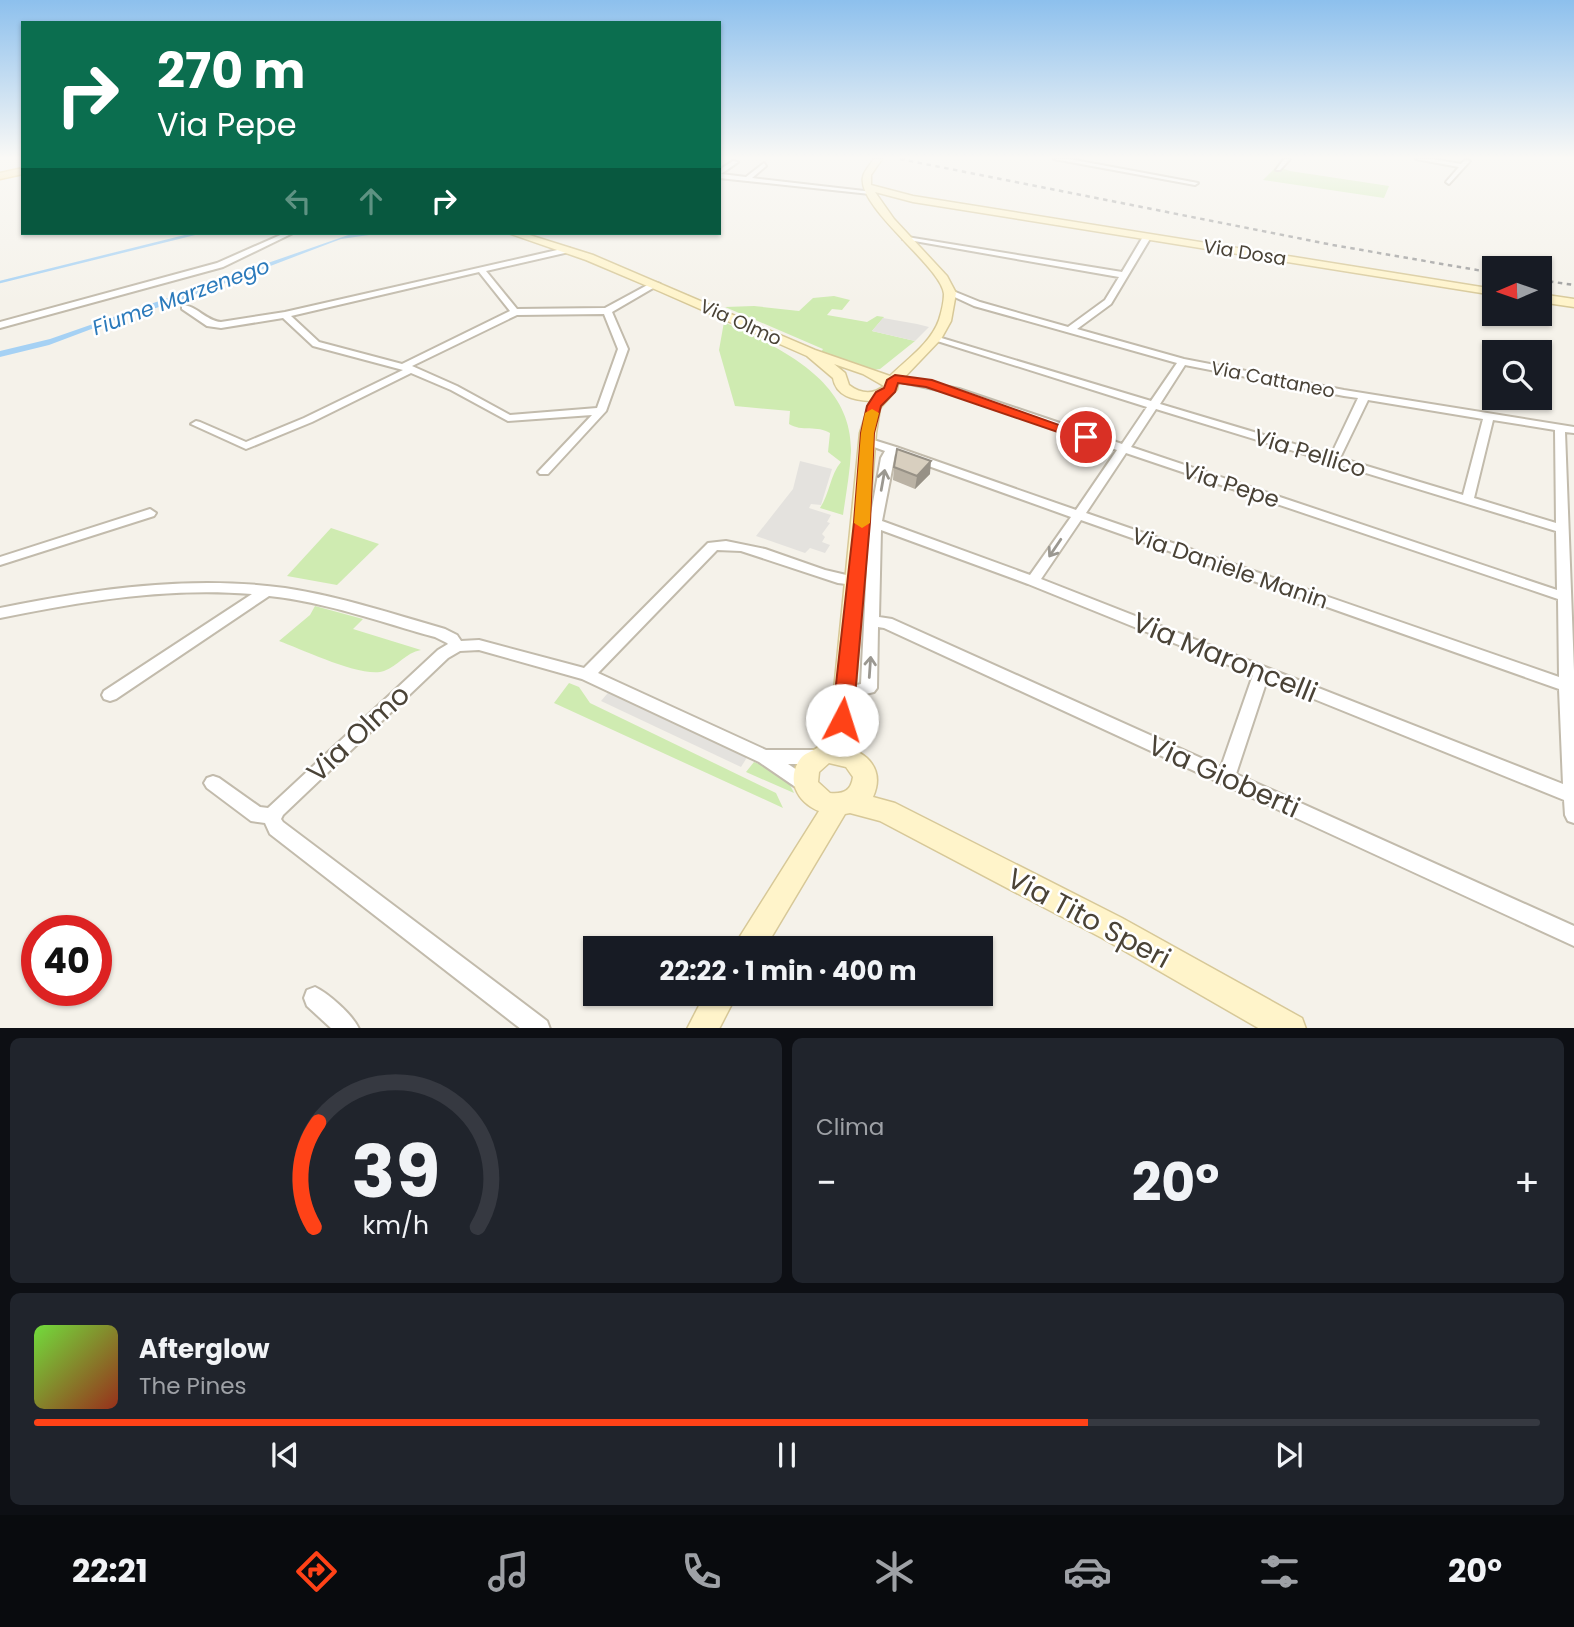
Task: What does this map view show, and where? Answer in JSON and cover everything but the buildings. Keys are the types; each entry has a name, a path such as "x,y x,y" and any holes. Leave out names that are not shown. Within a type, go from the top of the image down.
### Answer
{"street":[{"path":"882,207 943,278 950,300 930,343 893,380"},
{"name":"Via Dosa","path":"962,207 1482,290"},
{"path":"0,325 220,265 286,235"},
{"name":"Via Olmo","path":"519,235 656,284 812,354 893,380 890,390 881,395 873,410 867,437 873,621 869,688 845,693"},
{"path":"1070,330 1108,302 1147,237"},
{"path":"907,239 1123,275"},
{"path":"186,307 210,324 221,325 285,315 566,250"},
{"path":"481,270 515,312"},
{"path":"196,424 246,446 307,420 515,312 607,311 656,284"},
{"name":"Via Cattaneo","path":"950,300 977,304 1183,362 1364,397 1567,429"},
{"name":"Via Cattaneo","path":"950,300 977,304"},
{"path":"1552,300 1574,303"},
{"path":"544,472 601,411 623,349 607,311"},
{"path":"285,315 316,344 406,368 454,388 508,418 601,411"},
{"path":"842,380 869,372 891,370 930,343"},
{"name":"Via Pellico","path":"930,343 1154,405 1562,529"},
{"name":"Via Olmo","path":"812,354 842,380 842,387 852,394 867,437"},
{"path":"1033,581 1183,362"},
{"name":"Via Pepe","path":"893,380 955,391 1123,449 1568,593"},
{"path":"852,394 881,395"},
{"path":"1334,460 1364,397"},
{"path":"1467,501 1489,416"},
{"path":"1567,429 1562,529 1568,593 1567,686 1574,815"},
{"name":"Via Daniele Manin","path":"867,437 892,449 1567,686"},
{"name":"Via Olmo","path":"842,720 854,581 887,458 892,449"},
{"path":"0,561 150,513"},
{"name":"Via Maroncelli","path":"869,522 1033,581 1573,796"},
{"path":"587,675 713,546 730,544 824,576 854,581"},
{"path":"0,613 133,592 191,588 266,591 308,598 440,633 449,637 457,646 479,645 587,675 765,757 827,798 863,792 860,767"},
{"path":"110,695 266,591"},
{"name":"Via Gioberti","path":"873,621 887,623 1574,936"},
{"name":"Via Olmo","path":"272,816 281,804 423,672 457,646"},
{"path":"1226,778 1262,671"},
{"path":"827,798 806,771 823,755 842,720"},
{"path":"842,720 860,767 886,811"},
{"path":"765,757 823,755 860,767"},
{"path":"213,783 257,815 272,816 276,828 539,1028"},
{"path":"756,936 816,835 827,798"},
{"name":"Via Tito Speri","path":"827,798 886,811 1112,928 1291,1028"},
{"path":"314,998 348,1028"},
{"path":"702,1028 715,1006"}],"green space":[{"path":"834,296 850,300 842,310 832,309 827,315 867,322 877,316 884,317 872,331 915,341 880,369 873,370 821,352 823,349 725,307 754,306 799,311 813,298"},
{"path":"724,322 789,355 826,385 839,404 848,426 851,451 843,515 820,508 841,462 828,452 830,433 789,424 790,411 735,406 719,350"},
{"path":"331,528 379,544 337,585 287,576"},
{"path":"315,606 363,619 353,629 421,650 410,654 389,669 374,672 348,667 279,641 310,615"},
{"path":"569,683 579,687 590,703 776,793 783,808 554,703"},
{"path":"754,762 783,776 794,793 746,772"}],"shaded area":[{"path":"883,318 929,327 915,341 872,331"},
{"path":"800,461 832,469 821,505 811,504 809,508 831,515 827,522 830,523 822,534 825,537 822,542 830,545 825,553 810,548 805,553 756,536 793,489"},
{"path":"614,686 751,751 741,767 601,701"}],"water":[{"name":"Fiume Marzenego","path":"348,235 369,235 341,239 173,303 118,319 49,345 0,357 0,351 50,339"}],"waterway":[{"path":"0,282 190,235"}],"railway":[{"path":"1142,207 1482,271"},
{"path":"1552,282 1574,285"}],"slow traffic":[{"path":"862,523 867,433 872,413"}],"route":[{"path":"842,720 862,522 867,433 877,399 890,390 895,378 928,383 955,391 1086,437"}]}
